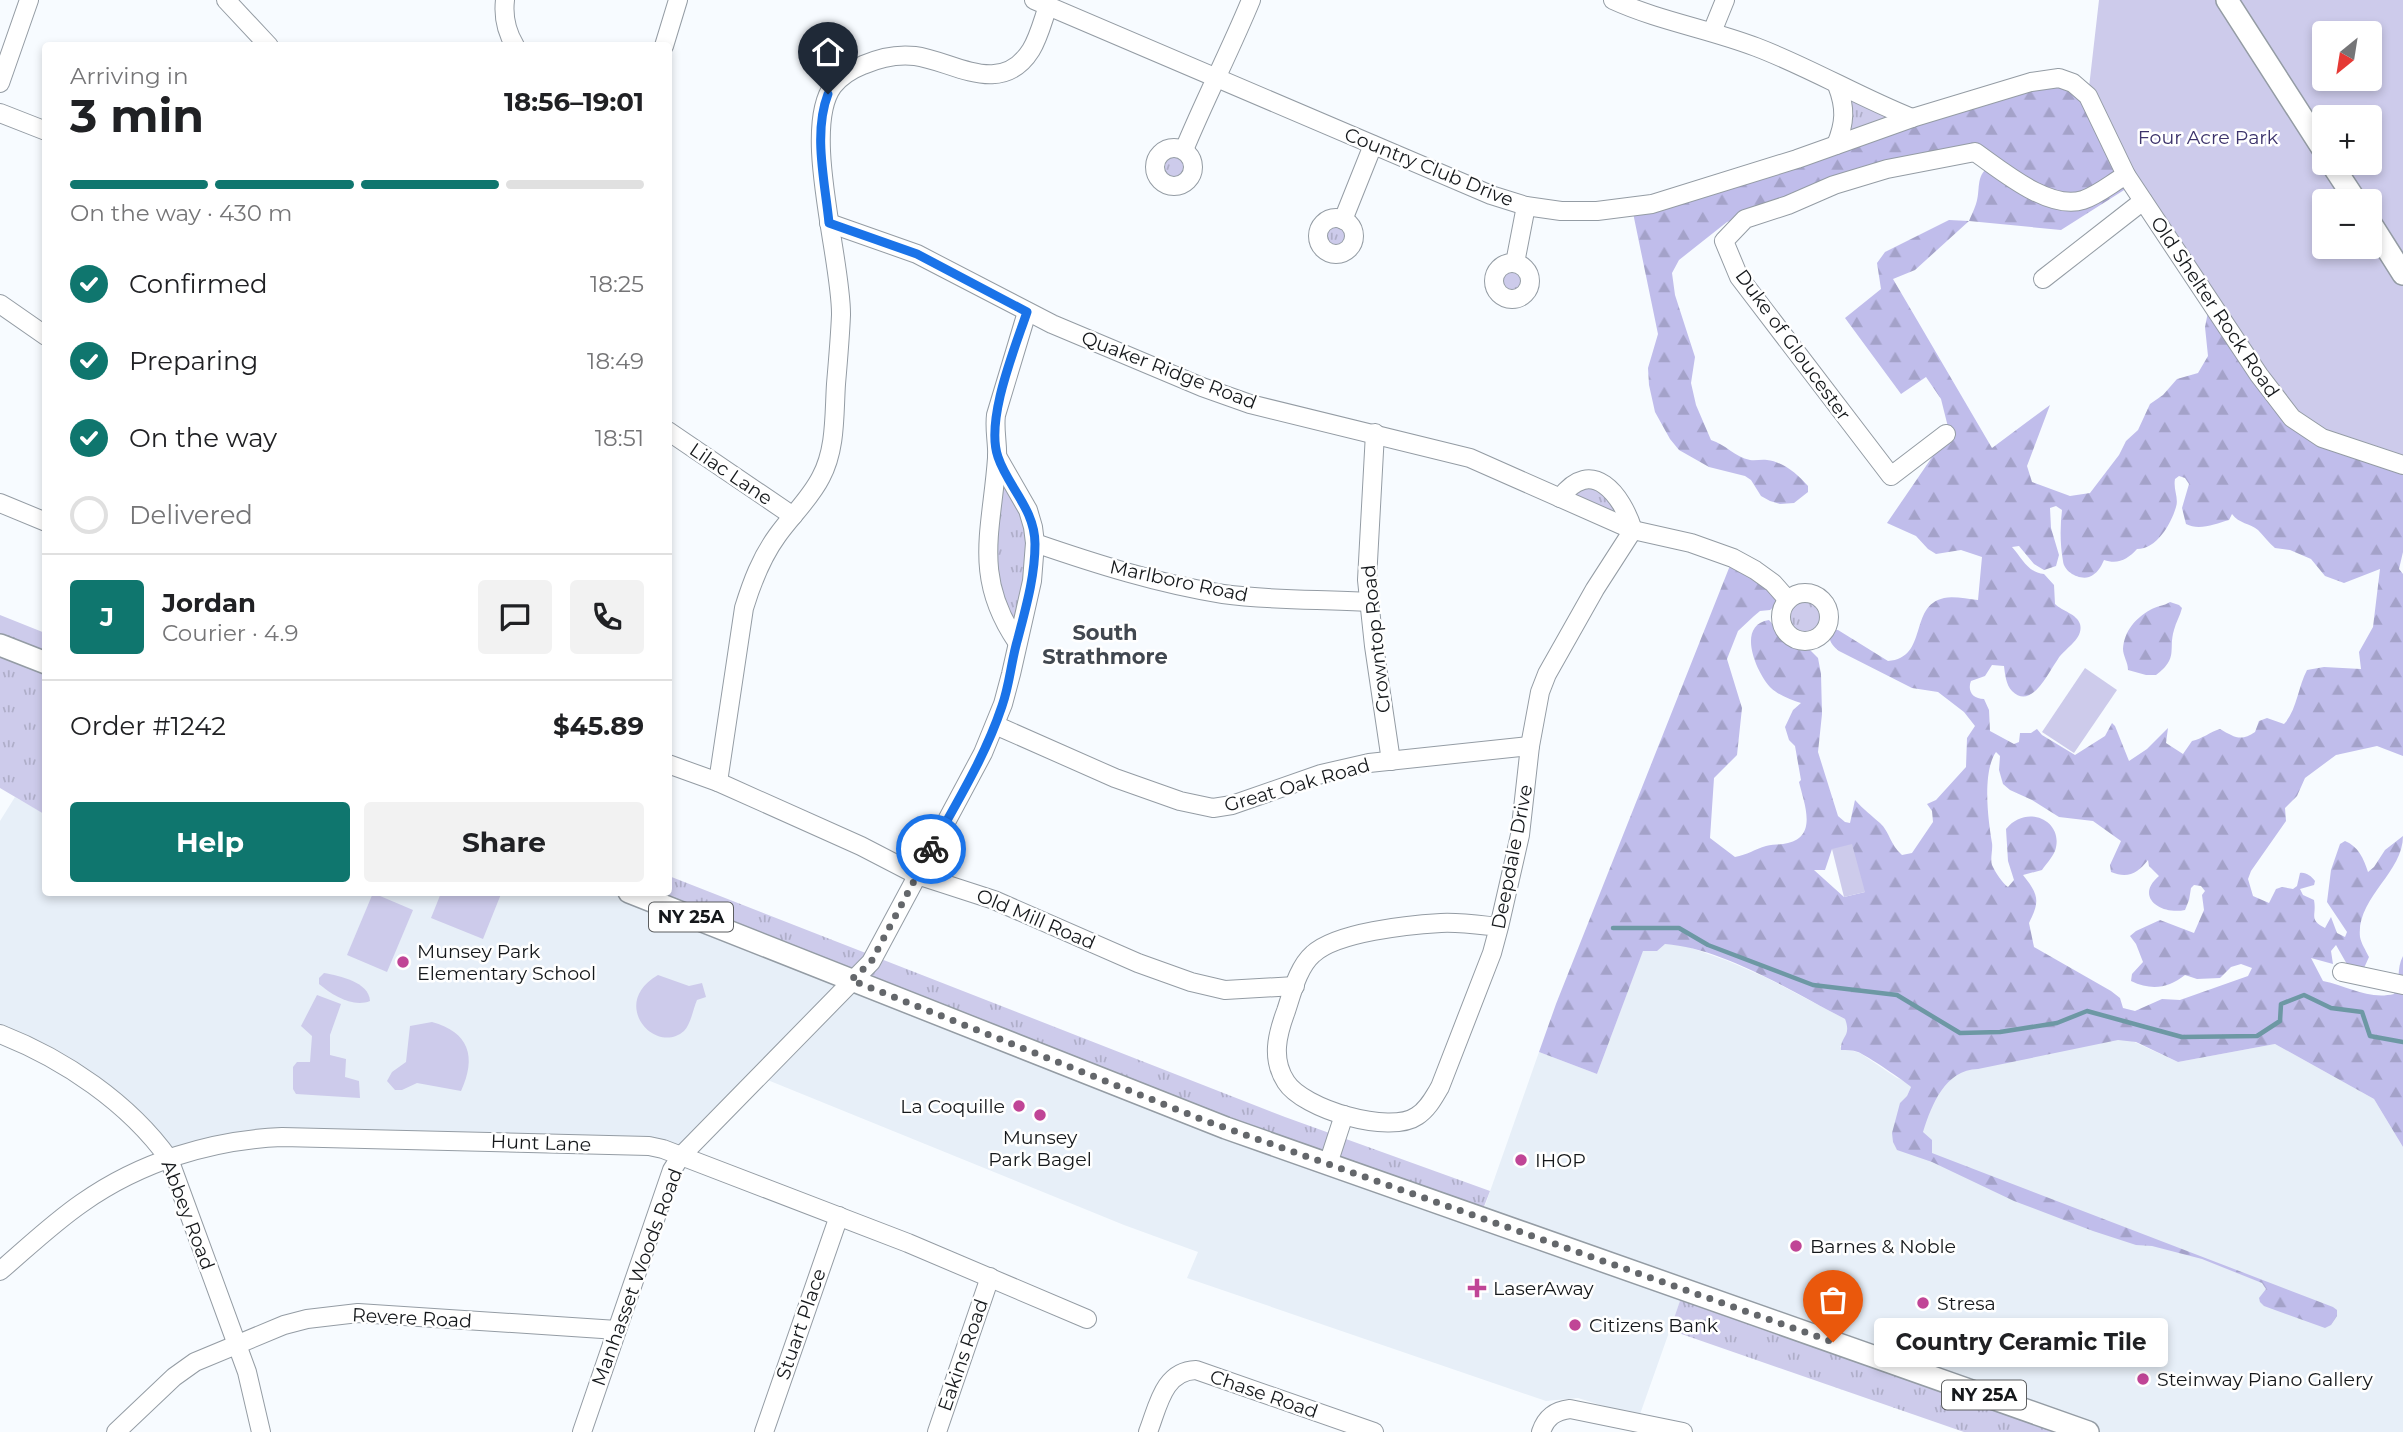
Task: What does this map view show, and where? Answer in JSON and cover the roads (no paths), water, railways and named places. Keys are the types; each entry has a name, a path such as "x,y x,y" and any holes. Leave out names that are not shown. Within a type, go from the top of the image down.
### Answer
{"main road":[{"path":"2227,0 2312,132"},
{"path":"2382,241 2403,274"},
{"path":"0,645 42,661"},
{"name":"NY 25A","path":"639,896 1167,1106 2088,1432"}],"street":[{"path":"0,83 29,0"},
{"path":"226,0 264,42"},
{"path":"505,0 503,12 507,31 514,42"},
{"path":"665,42 678,0"},
{"path":"1184,150 1251,0"},
{"path":"1614,0 1655,17 1712,32 1777,56 1912,118"},
{"path":"1712,32 1725,0"},
{"path":"718,782 744,608 752,580 765,554 820,479 832,446 841,313 821,151 823,115 828,94 841,78 872,61 898,56 916,56 976,74 1004,71 1020,62 1031,50 1041,3"},
{"name":"Country Club Drive","path":"1041,3 1491,195 1526,206 1579,212 1632,208 1681,197 1912,118 2052,77 2066,80 2080,88"},
{"path":"1836,145 1842,130 1844,108 1837,85"},
{"name":"Old Shelter Rock Road","path":"2080,88 2088,96 2126,175 2259,375 2292,418 2322,438 2403,465"},
{"path":"0,113 42,129"},
{"path":"1343,220 1373,145"},
{"name":"Duke of Gloucester","path":"1946,434 1891,476 1739,277 1724,241 1745,219 1788,205 1834,185 1923,160 1975,152 2021,184 2043,195 2071,202 2084,200 2126,175"},
{"path":"2043,279 2143,201"},
{"path":"1515,263 1526,206"},
{"name":"Quaker Ridge Road","path":"829,223 917,254 1027,312 1238,400 1470,458 1633,530 1691,543 1745,564 1773,583 1788,600"},
{"path":"0,304 42,333"},
{"path":"1017,642 1004,623 992,593 987,538 998,456 996,415 1027,312"},
{"name":"Crowntop Road","path":"1375,433 1367,552 1369,602 1391,761"},
{"name":"Lilac Lane","path":"672,434 793,516"},
{"name":"Manhasset Woods Road","path":"582,1432 667,1180 681,1156 871,962 973,773 995,725 1011,674 1032,581 1035,543 1028,510 998,456"},
{"path":"1560,499 1568,488 1579,481 1600,482 1620,499 1633,530"},
{"path":"0,503 42,520"},
{"name":"Deepdale Drive","path":"1295,986 1277,1034 1276,1053 1287,1084 1298,1095 1344,1115 1373,1123 1397,1124 1417,1117 1428,1106 1440,1087 1492,953 1520,835 1536,710 1547,674 1595,589 1633,530"},
{"name":"Marlboro Road","path":"1035,543 1143,576 1222,594 1284,600 1369,602"},
{"name":"Great Oak Road","path":"995,725 1115,778 1204,807 1232,805 1321,775 1369,763 1530,746"},
{"name":"Old Mill Road","path":"672,765 718,782 861,846 917,875 983,896 1138,963 1207,987 1225,990 1295,986"},
{"path":"1295,986 1311,955 1328,944 1358,934 1442,923 1499,927"},
{"path":"2342,972 2403,985"},
{"name":"Abbey Road","path":"0,1034 57,1062 87,1082 142,1126 169,1159 247,1372 261,1432"},
{"path":"1328,1164 1344,1115"},
{"name":"Hunt Lane","path":"0,1271 59,1219 99,1191 133,1172 228,1142 282,1137 649,1146 839,1216 1087,1319"},
{"name":"Stuart Place","path":"764,1432 839,1216"},
{"name":"Eakins Road","path":"937,1432 990,1277"},
{"name":"Revere Road","path":"116,1432 174,1377 195,1363 237,1343 307,1319 358,1313 617,1330"},
{"name":"Chase Road","path":"1148,1432 1170,1380 1181,1372 1196,1370 1374,1432"},
{"path":"1541,1432 1554,1413 1576,1409 1683,1432"}],"waterway":[{"path":"1613,928 1679,928 1708,945 1813,985 1897,995 1960,1033 2000,1032 2057,1023 2087,1011 2182,1037 2257,1036 2280,1021 2281,1004 2304,995 2331,1008 2362,1012 2370,1036 2403,1042"}],"place":[{"name":"Munsey Park Elementary School","path":"403,962"},
{"name":"La Coquille","path":"1019,1106"},
{"name":"Munsey Park Bagel","path":"1040,1115"},
{"name":"IHOP","path":"1521,1160"},
{"name":"Barnes & Noble","path":"1796,1246"},
{"name":"LaserAway","path":"1477,1288"},
{"name":"Stresa","path":"1923,1303"},
{"name":"Citizens Bank","path":"1575,1325"},
{"name":"Country Ceramic Tile","path":"1833,1342"},
{"name":"Steinway Piano Gallery","path":"2143,1379"}],"district":[{"name":"South Strathmore","path":"1105,644"}],"park label":[{"name":"Four Acre Park","path":"2208,137"}]}
